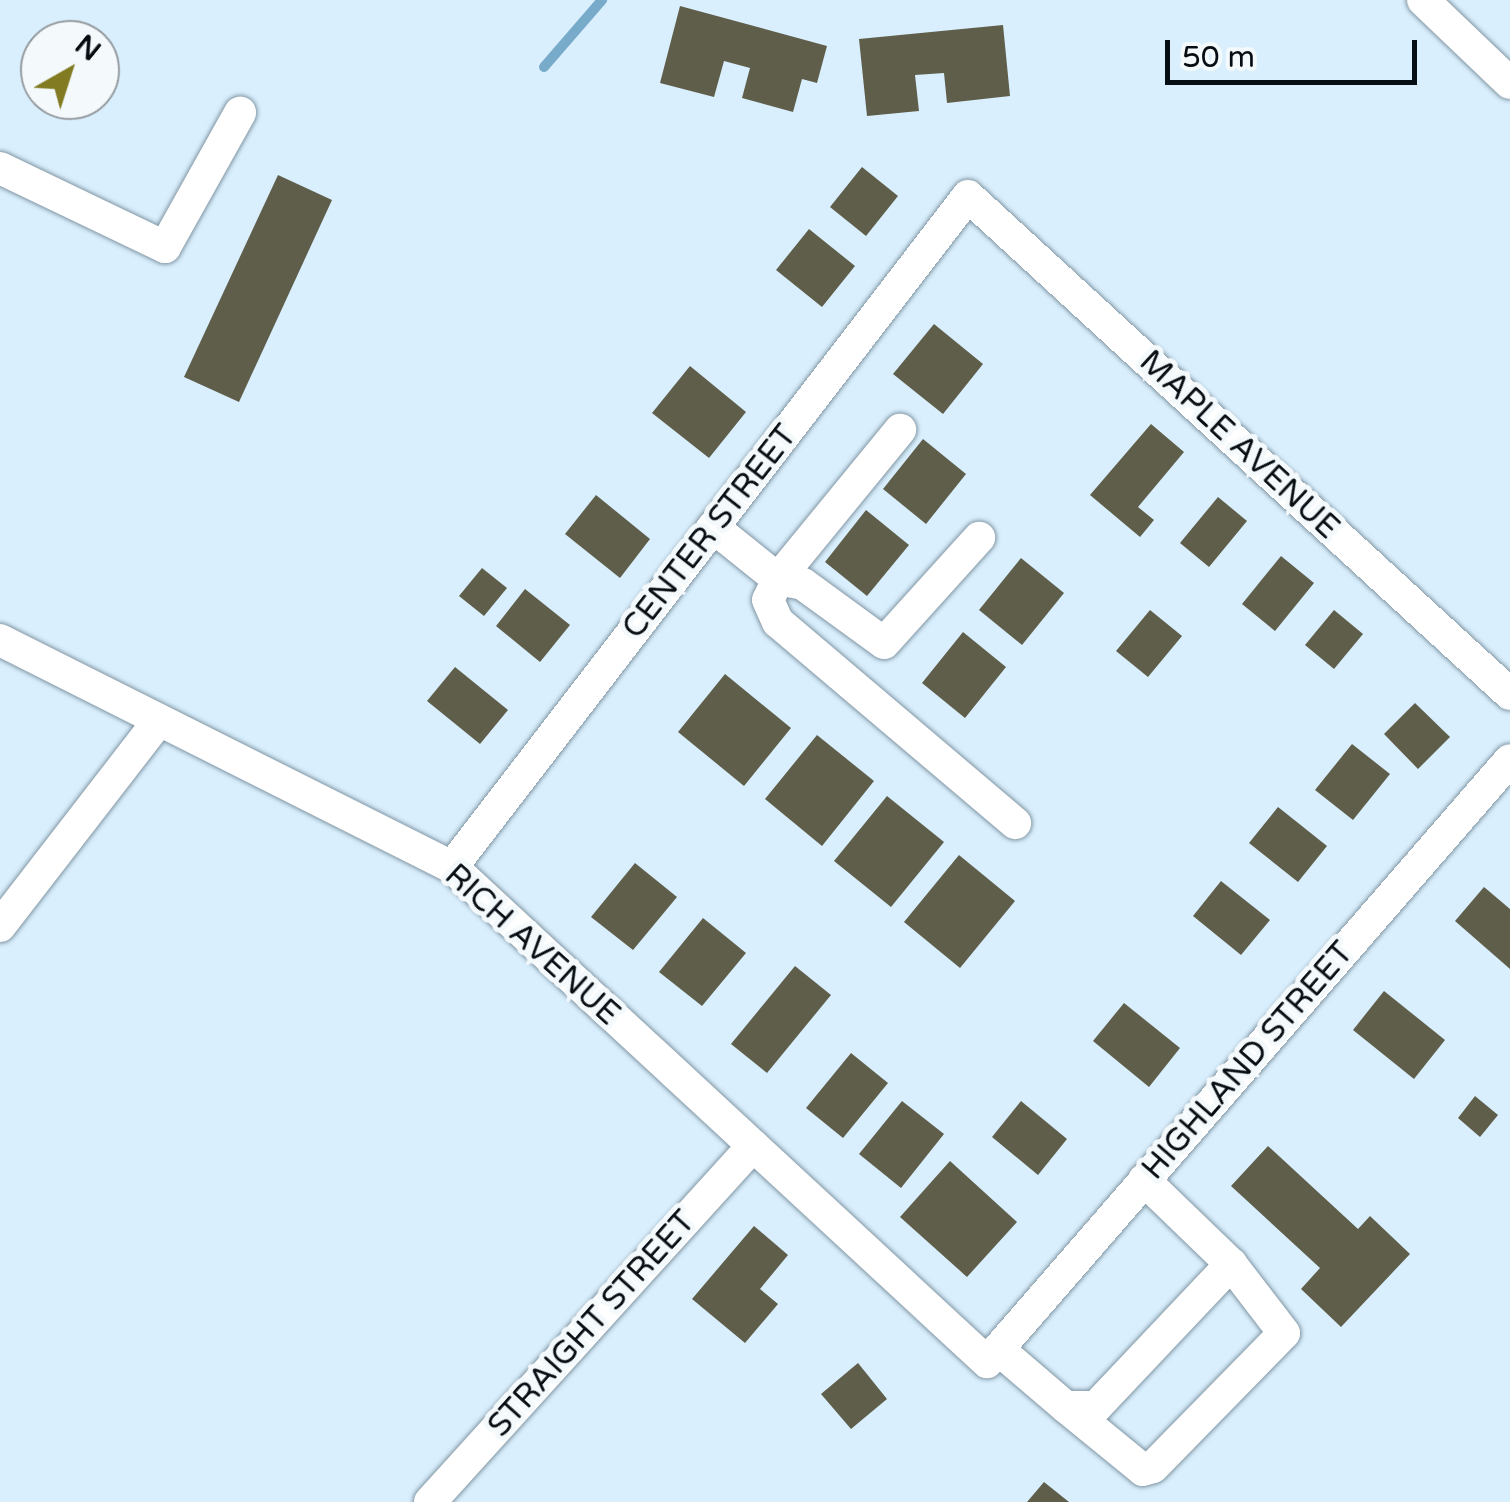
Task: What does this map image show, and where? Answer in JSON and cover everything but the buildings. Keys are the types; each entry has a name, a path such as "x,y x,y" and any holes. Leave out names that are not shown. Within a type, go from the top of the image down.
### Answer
{"street":[{"path":"1423,0 1510,83"},
{"path":"0,168 165,247 240,113"},
{"name":"CENTER STREET","path":"452,867 968,196"},
{"name":"MAPLE AVENUE","path":"968,196 1510,694"},
{"path":"900,430 778,580 768,600 778,622 1015,824"},
{"path":"713,527 778,580 803,584 884,643 979,538"},
{"name":"RICH AVENUE","path":"0,640 452,867 753,1146 993,1355 1066,1406 1142,1470 1153,1467 1284,1333 1231,1264"},
{"path":"0,926 159,720"},
{"name":"HIGHLAND STREET","path":"993,1355 1510,760"},
{"name":"STRAIGHT STREET","path":"430,1502 753,1146"},
{"path":"1066,1406 1096,1407 1231,1264 1144,1180"}],"waterway":[{"path":"544,67 602,0"}]}
